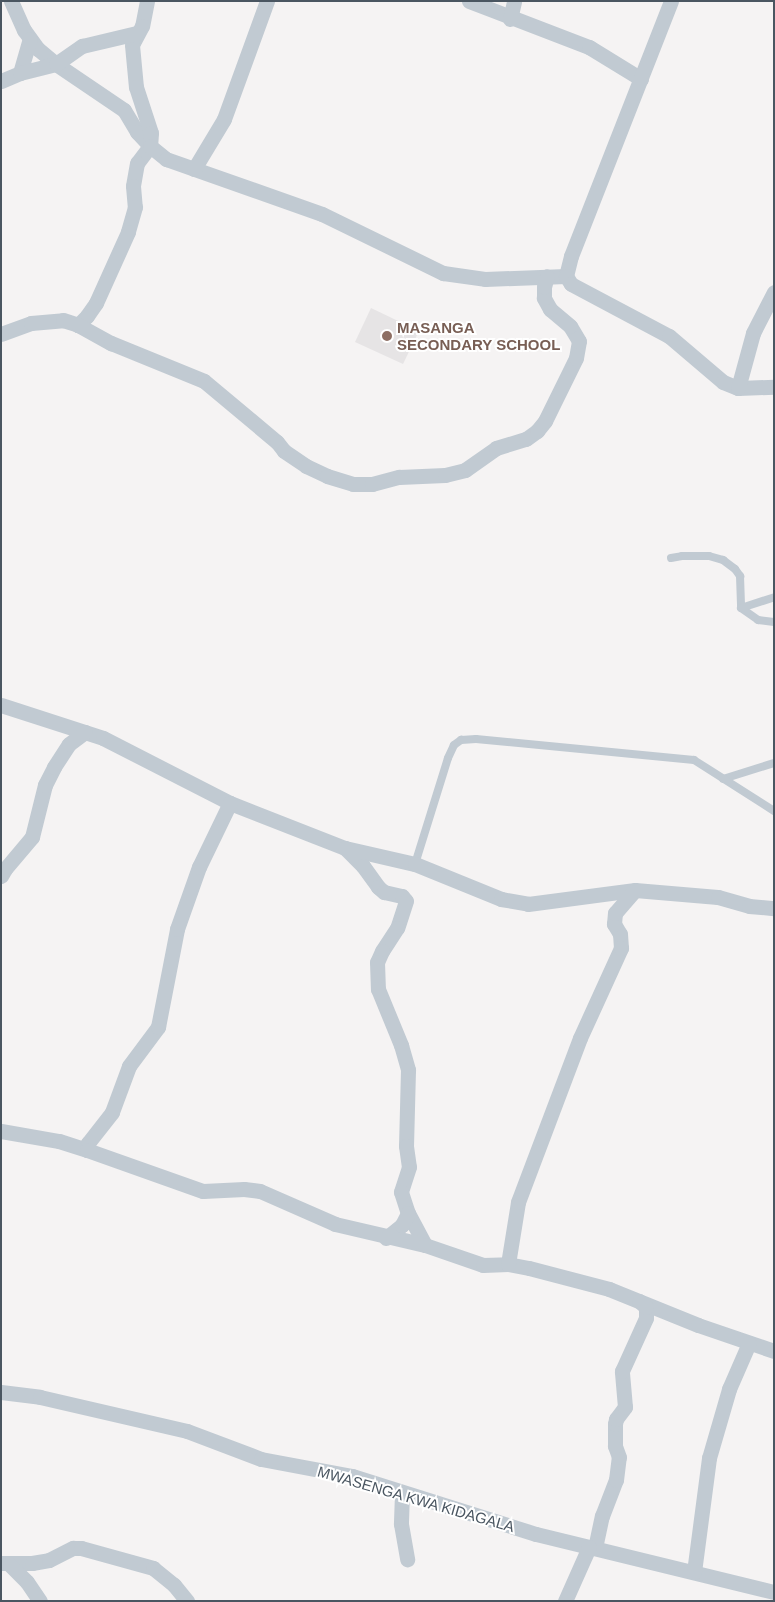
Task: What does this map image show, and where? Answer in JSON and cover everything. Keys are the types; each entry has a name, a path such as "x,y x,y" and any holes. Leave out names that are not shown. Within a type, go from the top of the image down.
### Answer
{"street":[{"path":"11,1 30,39 56,64 124,110 140,136 166,158 322,214 443,273 485,279 566,276"},
{"path":"78,325 96,303 132,221 135,207 133,186 136,162 150,146 151,133 136,87 132,53 132,45 142,26 146,1"},
{"path":"194,169 227,112 267,1"},
{"path":"469,1 510,19 589,47 641,79"},
{"path":"510,19 514,1"},
{"path":"671,1 571,256 566,276 571,284 669,336 723,382 738,388 774,387"},
{"path":"1,81 20,73 56,64 82,46 137,33"},
{"path":"20,73 30,39"},
{"path":"1,334 31,323 63,320 78,325 110,343 204,381 277,442 284,451 306,466 327,476 353,484 372,484 399,478 445,475 465,470 506,443 526,439 537,432 545,421 576,358 579,341 570,326 550,309 544,298 547,276"},
{"path":"738,388 753,333 774,292"},
{"path":"96,303 93,325 99,336"},
{"path":"1,705 103,738 230,803 345,848 415,864 501,899 528,904 635,890 718,897 749,906 774,908"},
{"path":"1,876 32,836 45,786 54,767 69,744 85,732"},
{"path":"87,1150 88,1143 112,1112 129,1066 158,1027 177,929 199,867 230,803"},
{"path":"345,848 363,866 378,888 384,892 402,896 406,900 397,928 377,962 377,971 378,989 401,1045 408,1070 409,1101 406,1146 409,1167 401,1192 408,1213 425,1246"},
{"path":"508,1264 518,1202 580,1038 620,953 622,942 614,924 615,912 635,890"},
{"path":"1,1131 58,1141 203,1191 244,1189 260,1191 335,1224 425,1246 483,1265 508,1264 530,1268 609,1289 698,1325 774,1350"},
{"path":"386,1238 402,1225 408,1213"},
{"path":"565,1601 592,1547 616,1480 619,1457 615,1440 615,1424 616,1418 624,1407 622,1371 646,1318 646,1307 639,1301"},
{"path":"694,1572 709,1458 729,1389 749,1343"},
{"name":"MWASENGA KWA KIDAGALA","path":"1,1392 40,1397 187,1431 260,1459 343,1474 536,1534 774,1592"},
{"path":"402,1493 401,1524 407,1559"},
{"path":"5,1563 49,1560 73,1548 80,1548 153,1568 174,1585 187,1601"},
{"path":"5,1563 28,1582 40,1601"}],"lane":[{"path":"671,558 709,556 723,560 735,569 740,576 741,608"},
{"path":"741,608 774,598"},
{"path":"741,608 758,620 774,622"},
{"path":"415,864 448,758 454,745 461,740 476,739 694,760 774,811"},
{"path":"724,778 774,763"}],"shaded area":[{"name":"MASANGA SECONDARY SCHOOL","path":"371,308 419,331 403,364 355,342"}],"place":[{"name":"MASANGA SECONDARY SCHOOL","path":"387,336"}]}
